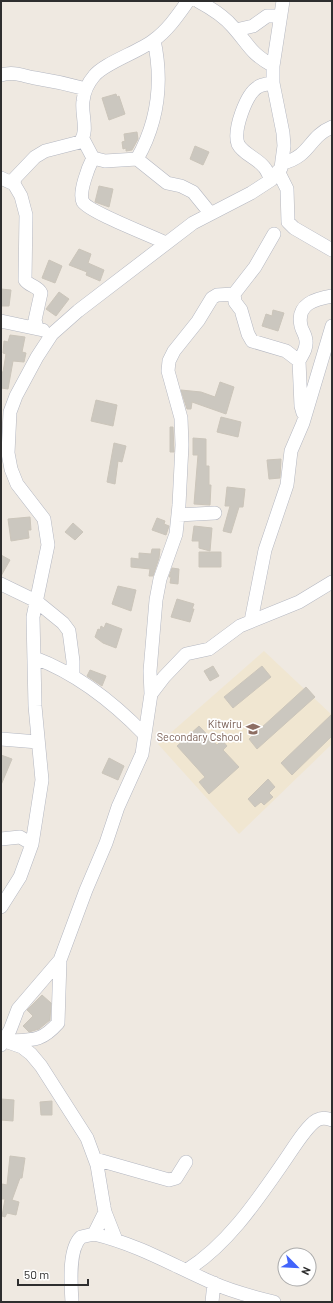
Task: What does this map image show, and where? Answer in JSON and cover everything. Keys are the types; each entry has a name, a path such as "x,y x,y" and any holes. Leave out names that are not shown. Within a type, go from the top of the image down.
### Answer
{"street":[{"path":"166,243 102,214 83,202 82,198 84,184 93,158 83,139 82,102 86,89 95,74 154,40 176,19 188,1"},
{"path":"198,1 221,15 236,30 257,57 273,66"},
{"path":"283,1 273,66 274,83 283,133 278,171 287,189 288,222 294,228 332,250"},
{"path":"236,30 253,26 267,16 280,16"},
{"path":"138,159 150,136 158,102 158,56 154,40"},
{"path":"1,75 20,74 34,78 69,83 86,89"},
{"path":"274,83 258,86 248,98 243,107 238,144 265,168 278,171"},
{"path":"1,907 20,877 32,844 42,780 38,742 33,617 48,544 44,519 17,484 12,469 8,454 5,412 52,334 78,311 193,223 251,193 278,171 301,156 316,137 332,127"},
{"path":"14,184 17,174 35,157 45,151 76,144 83,139"},
{"path":"93,158 105,161 138,159 166,183 182,186 193,192 210,213"},
{"path":"1,178 14,184 21,196 26,215 25,280 29,284 38,288 41,293 35,320 37,328"},
{"path":"274,234 255,267 234,294 234,302 241,310 248,334 252,341 286,351 299,361"},
{"path":"3,1043 36,1040 48,1034 58,1023 60,960 86,890 106,843 118,807 142,754 151,694 150,671 156,600 160,579 176,534 182,457 181,418 168,372 169,361 174,350 198,321 212,298 217,295 234,294"},
{"path":"305,417 301,406 299,361 304,352 306,342 301,326 300,316 304,307 309,302 332,296"},
{"path":"1,321 37,328 52,334"},
{"path":"251,621 266,550 287,485 291,451 305,417 332,326"},
{"path":"178,515 215,513"},
{"path":"151,694 164,676 186,654 209,649 240,626 278,612 332,582"},
{"path":"1,584 36,601 63,623 69,631 73,661 73,676"},
{"path":"35,658 61,668 97,691 121,710 145,735"},
{"path":"1,739 38,742"},
{"path":"1,839 20,837 32,844"},
{"path":"3,1043 18,1009 60,960"},
{"path":"3,1043 22,1047 31,1054 41,1066 87,1138 95,1159 105,1212 116,1240"},
{"path":"187,1270 200,1262 246,1214 303,1134 317,1120 326,1118 332,1120"},
{"path":"95,1159 169,1180 176,1178 186,1162"},
{"path":"94,1234 105,1212"},
{"path":"72,1302 72,1263 75,1247 81,1237 94,1234 146,1250 214,1283 250,1297 274,1302"},
{"path":"212,1302 214,1283"}],"shaded area":[{"name":"Kitwiru Secondary Cshool","path":"264,651 332,715 332,744 239,834 158,744"}],"building":[{"path":"116,94 117,97 119,96 125,114 109,120 102,98"},
{"path":"137,132 138,139 132,150 126,151 126,148 123,149 122,142 125,141 124,134"},
{"path":"195,146 209,152 203,165 190,159"},
{"path":"99,186 113,189 109,207 95,202"},
{"path":"79,249 91,254 88,263 104,270 100,281 86,275 87,272 69,265"},
{"path":"49,260 62,266 55,283 42,278"},
{"path":"1,289 11,290 9,306 1,306"},
{"path":"59,292 69,299 56,316 46,309"},
{"path":"273,310 284,313 278,331 262,326 266,314 272,316"},
{"path":"10,335 25,337 22,352 26,353 24,362 13,361 8,389 1,388 1,372 3,372 6,354 3,353 4,341 8,342"},
{"path":"220,382 234,387 226,414 192,402 191,409 187,409 181,390 201,392 215,397"},
{"path":"96,400 117,405 113,426 91,421"},
{"path":"221,417 241,422 238,437 217,432"},
{"path":"170,427 173,427 174,452 170,452"},
{"path":"193,438 206,439 206,466 209,466 209,485 211,485 210,505 194,504 198,455 193,455"},
{"path":"114,443 126,446 122,462 118,461 115,484 107,482"},
{"path":"281,459 280,478 269,479 267,460"},
{"path":"227,487 245,489 243,507 239,507 231,533 223,531 230,506 225,506"},
{"path":"30,517 31,530 28,530 29,538 11,541 8,519"},
{"path":"157,518 165,521 164,524 169,526 166,535 152,530"},
{"path":"73,523 83,532 75,540 65,532"},
{"path":"194,526 212,528 210,551 199,548 199,541 192,541"},
{"path":"152,549 160,549 159,558 153,576 149,576 150,569 131,567 131,558 139,559 139,553 151,554"},
{"path":"199,552 221,552 221,567 199,567"},
{"path":"1,555 10,560 1,576"},
{"path":"172,568 179,569 178,584 170,583 171,577 169,577"},
{"path":"118,586 136,590 131,611 112,604"},
{"path":"177,599 194,604 190,622 171,617"},
{"path":"106,623 122,629 116,648 103,643 95,637 98,629 100,630 101,626 104,628"},
{"path":"213,666 219,676 210,681 204,671"},
{"path":"262,666 271,677 233,708 224,697"},
{"path":"90,670 106,676 102,686 87,676"},
{"path":"306,687 315,697 257,749 249,739"},
{"path":"332,714 332,736 292,775 281,763"},
{"path":"199,726 217,745 222,740 227,746 223,750 239,767 209,794 199,782 205,777 177,746"},
{"path":"1,755 12,759 1,785"},
{"path":"109,758 124,766 118,780 102,773"},
{"path":"268,779 275,787 269,793 273,797 264,805 261,802 255,807 248,799"},
{"path":"42,995 51,1003 50,1020 39,1029 29,1032 23,1026 33,1016 27,1010"},
{"path":"1,1099 14,1100 13,1121 1,1120"},
{"path":"52,1101 52,1115 41,1115 40,1102"},
{"path":"10,1156 25,1158 22,1178 20,1178 12,1200 19,1202 16,1215 7,1213 5,1217 2,1216 5,1199 1,1199 2,1184 7,1185"}],"place":[{"name":"Kitwiru Secondary Cshool","path":"253,729"}]}
